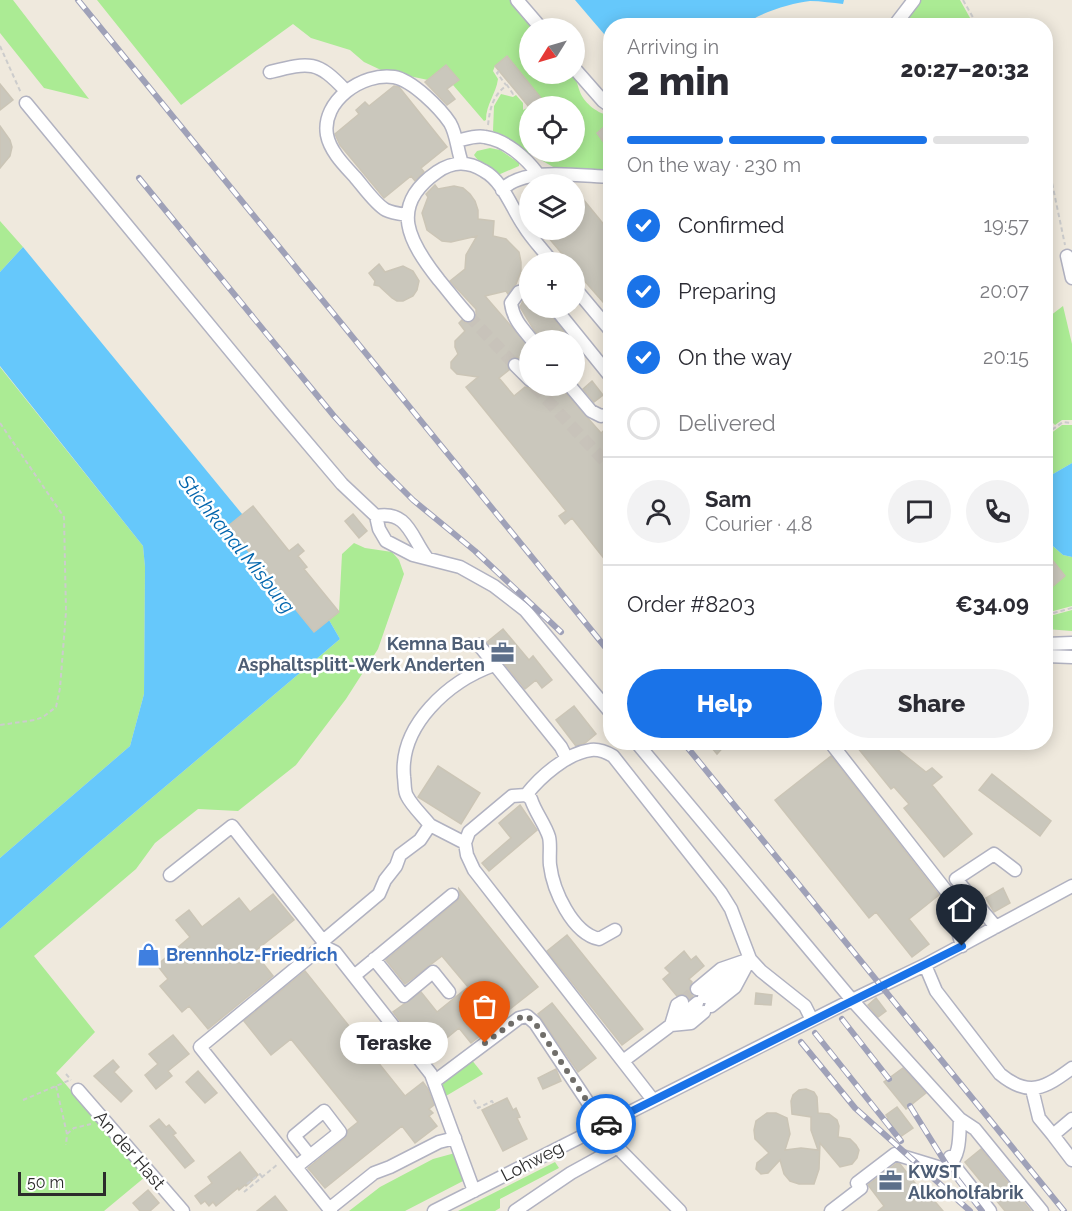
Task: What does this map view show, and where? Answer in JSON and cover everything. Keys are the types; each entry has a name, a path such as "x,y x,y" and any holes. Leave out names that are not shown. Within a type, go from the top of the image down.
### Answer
{"street":[{"path":"517,0 532,18"},
{"path":"900,18 915,0"},
{"path":"270,72 310,65 322,68 346,91"},
{"path":"408,215 385,210 331,147 327,135 327,115 336,100 359,84 382,77 395,77 423,94 443,114 457,141 462,162"},
{"path":"585,81 603,101"},
{"path":"26,103 342,484 376,516 379,529 386,541 413,555 460,567 494,586 525,610 603,704"},
{"path":"457,141 487,137 521,155 538,174"},
{"path":"468,315 417,251 409,230 410,205 420,185 439,170 462,162 484,171 493,177 525,228 544,252"},
{"path":"585,176 603,177"},
{"path":"502,190 519,178"},
{"path":"1068,256 1072,278"},
{"path":"519,292 511,303 513,314 524,330"},
{"path":"585,300 603,322"},
{"path":"563,318 603,367"},
{"path":"515,365 519,369"},
{"path":"578,396 591,411 603,416"},
{"path":"376,516 389,514 398,517 428,558"},
{"path":"1053,644 1072,643"},
{"path":"479,645 561,747 567,759"},
{"path":"1053,656 1072,657"},
{"path":"465,843 430,825 406,794 403,768 405,751 426,712 467,676 494,664"},
{"path":"526,795 533,786 567,759 590,750 598,750 613,756 721,894 731,909 750,960 805,1006 812,1020"},
{"path":"643,750 852,1000 960,1119 975,1129 1042,1211"},
{"path":"836,750 947,892 962,946"},
{"path":"615,930 599,939 591,937 561,903 550,866 549,838 531,799 526,795 512,796 468,832 465,843 467,855 474,870 653,1100"},
{"path":"430,825 420,840 400,855 379,894 319,949 200,1047 330,1210 374,1173 440,1142 455,1138"},
{"path":"170,875 231,826 323,944 334,952 353,974 423,1062 435,1081 474,1191"},
{"path":"996,927 956,879 994,854 1015,870"},
{"name":"Lohweg","path":"434,1211 925,965 1072,886"},
{"path":"353,974 452,895"},
{"path":"374,959 404,996 433,972 449,993"},
{"path":"623,1061 703,1001 735,987 750,960"},
{"path":"703,1001 721,969 750,960"},
{"path":"925,965 936,991 1000,1074 1022,1087 1032,1089 1053,1082 1072,1068"},
{"path":"671,1025 677,1005 682,1002"},
{"path":"435,1081 519,1018 527,1016 535,1023 600,1127 609,1147 620,1150 681,1211"},
{"name":"An der Hast","path":"74,1085 183,1211"},
{"path":"1032,1089 1039,1118 1072,1160"},
{"path":"960,1119 952,1140 950,1156 952,1163 990,1211"},
{"path":"1053,1135 1072,1119"},
{"path":"515,1211 612,1148"},
{"path":"831,1211 861,1188 857,1183 895,1154 941,1168 948,1167 952,1163"},
{"path":"296,1167 310,1156"}],"path":[{"path":"963,0 973,18"},
{"path":"0,46 26,103"},
{"path":"499,71 497,73 513,94 516,92"},
{"path":"487,137 492,103 497,94 507,85"},
{"path":"1053,186 1068,256"},
{"path":"1053,429 1063,422 1072,423"},
{"path":"0,423 64,517 66,612 60,688 56,706 43,717 35,720 0,725"},
{"path":"1053,613 1072,608"},
{"path":"23,1100 56,1086 74,1085"},
{"path":"56,1086 67,1134 66,1145"},
{"path":"474,1100 478,1108 492,1101 494,1105"},
{"path":"67,1134 74,1128 92,1123 101,1117"},
{"path":"244,1192 288,1157"},
{"path":"247,1184 260,1174 262,1177"}],"green space":[{"path":"0,0 13,0 89,99 44,88 0,33"},
{"path":"97,0 510,0 525,18 519,18 519,83 495,66 493,71 498,79 484,121 453,85 458,80 446,65 428,80 381,70 364,62 350,50 311,38 293,24 181,105"},
{"path":"919,0 960,0 970,18 904,18"},
{"path":"520,84 578,84 582,96 537,96"},
{"path":"501,94 513,97 516,95 519,98 519,147 493,131 494,106"},
{"path":"585,100 603,113 603,128 597,133 603,141 603,170 555,168 544,162 585,162"},
{"path":"490,148 500,150 519,163 519,166 498,175 474,155 477,151"},
{"path":"0,221 23,247 0,272"},
{"path":"1063,306 1072,344 1072,420 1062,420 1055,425 1053,423 1053,314"},
{"path":"0,367 143,546 145,567 144,694 130,746 0,858"},
{"path":"1062,425 1072,425 1072,463 1053,474 1053,432"},
{"path":"354,543 365,548 392,552 399,560 404,574 378,649 346,699 296,765 238,811 198,809 155,843 136,869 34,956 95,1032 56,1073 145,1177 104,1211 0,1211 0,929 340,639 329,620 339,612 342,554"},
{"path":"1053,546 1063,555 1072,557 1072,606 1053,611 1053,586 1065,576 1053,561"},
{"path":"1072,610 1072,631 1053,630 1053,615"},
{"path":"471,1059 483,1074 446,1096 442,1083"},
{"path":"455,1153 465,1180 405,1211 349,1211 380,1187 433,1159"},
{"path":"555,1162 559,1168 500,1199 500,1208 495,1211 458,1211"}],"water":[{"path":"575,0 844,0 843,4 810,1 794,4 756,18 603,18 603,33"},
{"name":"Stichkanal Misburg","path":"23,247 329,620 340,639 0,929 0,858 130,746 144,694 145,567 143,546 0,366 0,272"},
{"path":"1072,463 1072,557 1063,555 1053,546 1053,474"}],"building":[{"path":"507,56 519,71 519,84 530,84 539,96 520,96 495,66"},
{"path":"446,65 459,80 447,89 455,99 447,105 425,82"},
{"path":"0,84 13,100 0,110"},
{"path":"394,86 399,87 447,147 421,168 424,172 415,181 411,176 384,198 340,145 335,134 359,114 356,110 365,102 369,106"},
{"path":"0,126 12,147 10,156 0,168"},
{"path":"603,128 603,141 597,133"},
{"path":"435,185 438,189 454,186 463,188 475,201 478,219 494,221 493,236 506,239 519,252 519,276 516,284 508,294 506,291 485,296 519,335 519,358 510,359 507,363 509,370 499,378 514,396 519,392 519,396 568,396 601,433 603,431 603,557 572,518 565,524 559,516 566,511 466,387 478,377 457,374 451,368 451,362 458,354 455,341 465,331 459,323 462,320 466,323 473,321 476,309 450,281 465,269 466,255 477,236 451,242 442,241 427,230 422,213 428,197 426,194"},
{"path":"585,201 603,223 603,302 585,282 585,252 561,252 550,240 585,240"},
{"path":"379,264 385,272 403,266 413,271 419,281 413,296 397,301 379,286 374,285 375,281 369,273"},
{"path":"527,318 553,318 563,330 534,330"},
{"path":"592,381 603,395 594,402 585,391 585,387"},
{"path":"253,506 289,551 298,544 304,551 298,556 307,567 304,569 339,612 314,632 228,526"},
{"path":"353,514 367,531 359,538 345,521"},
{"path":"1053,561 1065,576 1053,586"},
{"path":"503,629 529,660 533,656 552,680 542,688 536,680 525,689 487,642"},
{"path":"574,706 596,734 585,743 576,746 556,720"},
{"path":"859,750 898,750 926,772 932,768 942,777 932,785 972,834 944,857 904,808 909,804 894,787 891,789"},
{"path":"831,756 939,895 909,919 929,944 912,957 876,912 869,918 775,800"},
{"path":"438,766 480,793 461,824 418,797"},
{"path":"992,774 1051,821 1040,836 979,790"},
{"path":"520,805 537,830 489,871 482,863 511,838 499,823"},
{"path":"1003,888 1010,903 994,912 986,898"},
{"path":"459,889 538,987 492,1023 494,1025 471,1043 459,1028 426,1055 393,1012 421,992 437,1012 468,987 442,956 405,984 386,960 457,901 460,897"},
{"path":"273,894 294,920 254,952 273,976 208,1029 189,1006 182,1012 160,986 168,979 157,965 190,937 176,920 189,910 202,927 239,898 250,912"},
{"path":"567,935 643,1029 622,1045 547,951"},
{"path":"684,951 691,960 696,956 704,966 689,979 692,982 689,991 693,996 689,999 682,994 677,996 663,979 670,973 665,968"},
{"path":"305,971 405,1096 423,1082 434,1105 429,1109 433,1113 429,1116 437,1126 415,1143 402,1126 325,1188 308,1168 345,1138 348,1130 358,1122 291,1039 271,1055 244,1021"},
{"path":"756,993 772,995 771,1005 755,1004"},
{"path":"876,998 886,1011 878,1017 868,1005"},
{"path":"552,1003 596,1058 578,1072 538,1014"},
{"path":"173,1035 189,1054 168,1071 172,1076 156,1089 145,1075 158,1064 149,1054"},
{"path":"113,1060 119,1067 114,1072 132,1091 121,1102 94,1076"},
{"path":"903,1068 926,1093 906,1109 884,1082"},
{"path":"556,1069 561,1081 543,1089 538,1078"},
{"path":"198,1071 217,1093 205,1103 186,1082"},
{"path":"806,1089 814,1092 817,1097 818,1113 829,1114 837,1120 838,1137 850,1139 856,1145 859,1150 857,1158 852,1164 840,1167 820,1143 819,1169 814,1184 799,1184 790,1181 784,1174 780,1160 768,1173 761,1174 756,1169 757,1163 769,1153 755,1139 754,1130 756,1121 767,1113 776,1113 787,1118 790,1134 785,1150 801,1148 818,1150 811,1130 811,1117 792,1114 793,1095 799,1090"},
{"path":"507,1098 513,1110 516,1108 520,1117 517,1118 527,1139 503,1151 482,1110"},
{"path":"897,1107 913,1128 900,1137 886,1115"},
{"path":"159,1119 176,1133 173,1135 194,1161 185,1168 150,1126"},
{"path":"981,1149 1031,1211 1005,1211 965,1162"},
{"path":"240,1152 258,1175 216,1206 213,1202 209,1206 205,1201 201,1204 195,1196 212,1183 208,1177"},
{"path":"897,1163 929,1201 932,1198 943,1211 878,1211 884,1206 868,1185"},
{"path":"148,1190 159,1203 150,1211 140,1211 133,1203"},
{"path":"275,1196 287,1211 257,1211"}],"tunnel":[{"path":"468,315 515,365"},
{"path":"543,396 603,460"},
{"path":"682,1002 697,989"}],"railway":[{"path":"78,0 603,644"},
{"path":"139,178 334,416 379,466 413,500 475,551 561,632"},
{"path":"689,750 1064,1211"},
{"path":"842,1019 889,1079"},
{"path":"815,1033 901,1141"},
{"path":"801,1042 855,1108 970,1211"},
{"path":"910,1106 948,1167 982,1211"}],"way so far":[{"path":"485,1043 519,1018 527,1016 535,1023 603,1125 606,1124"}],"place":[{"name":"Kemna Bau Asphaltsplitt-Werk Anderten","path":"503,653"},
{"name":"Brennholz-Friedrich","path":"148,954"},
{"name":"Teraske","path":"485,1043"},
{"name":"KWST Alkoholfabrik","path":"890,1181"}],"route":[{"path":"606,1124 962,946"}]}
